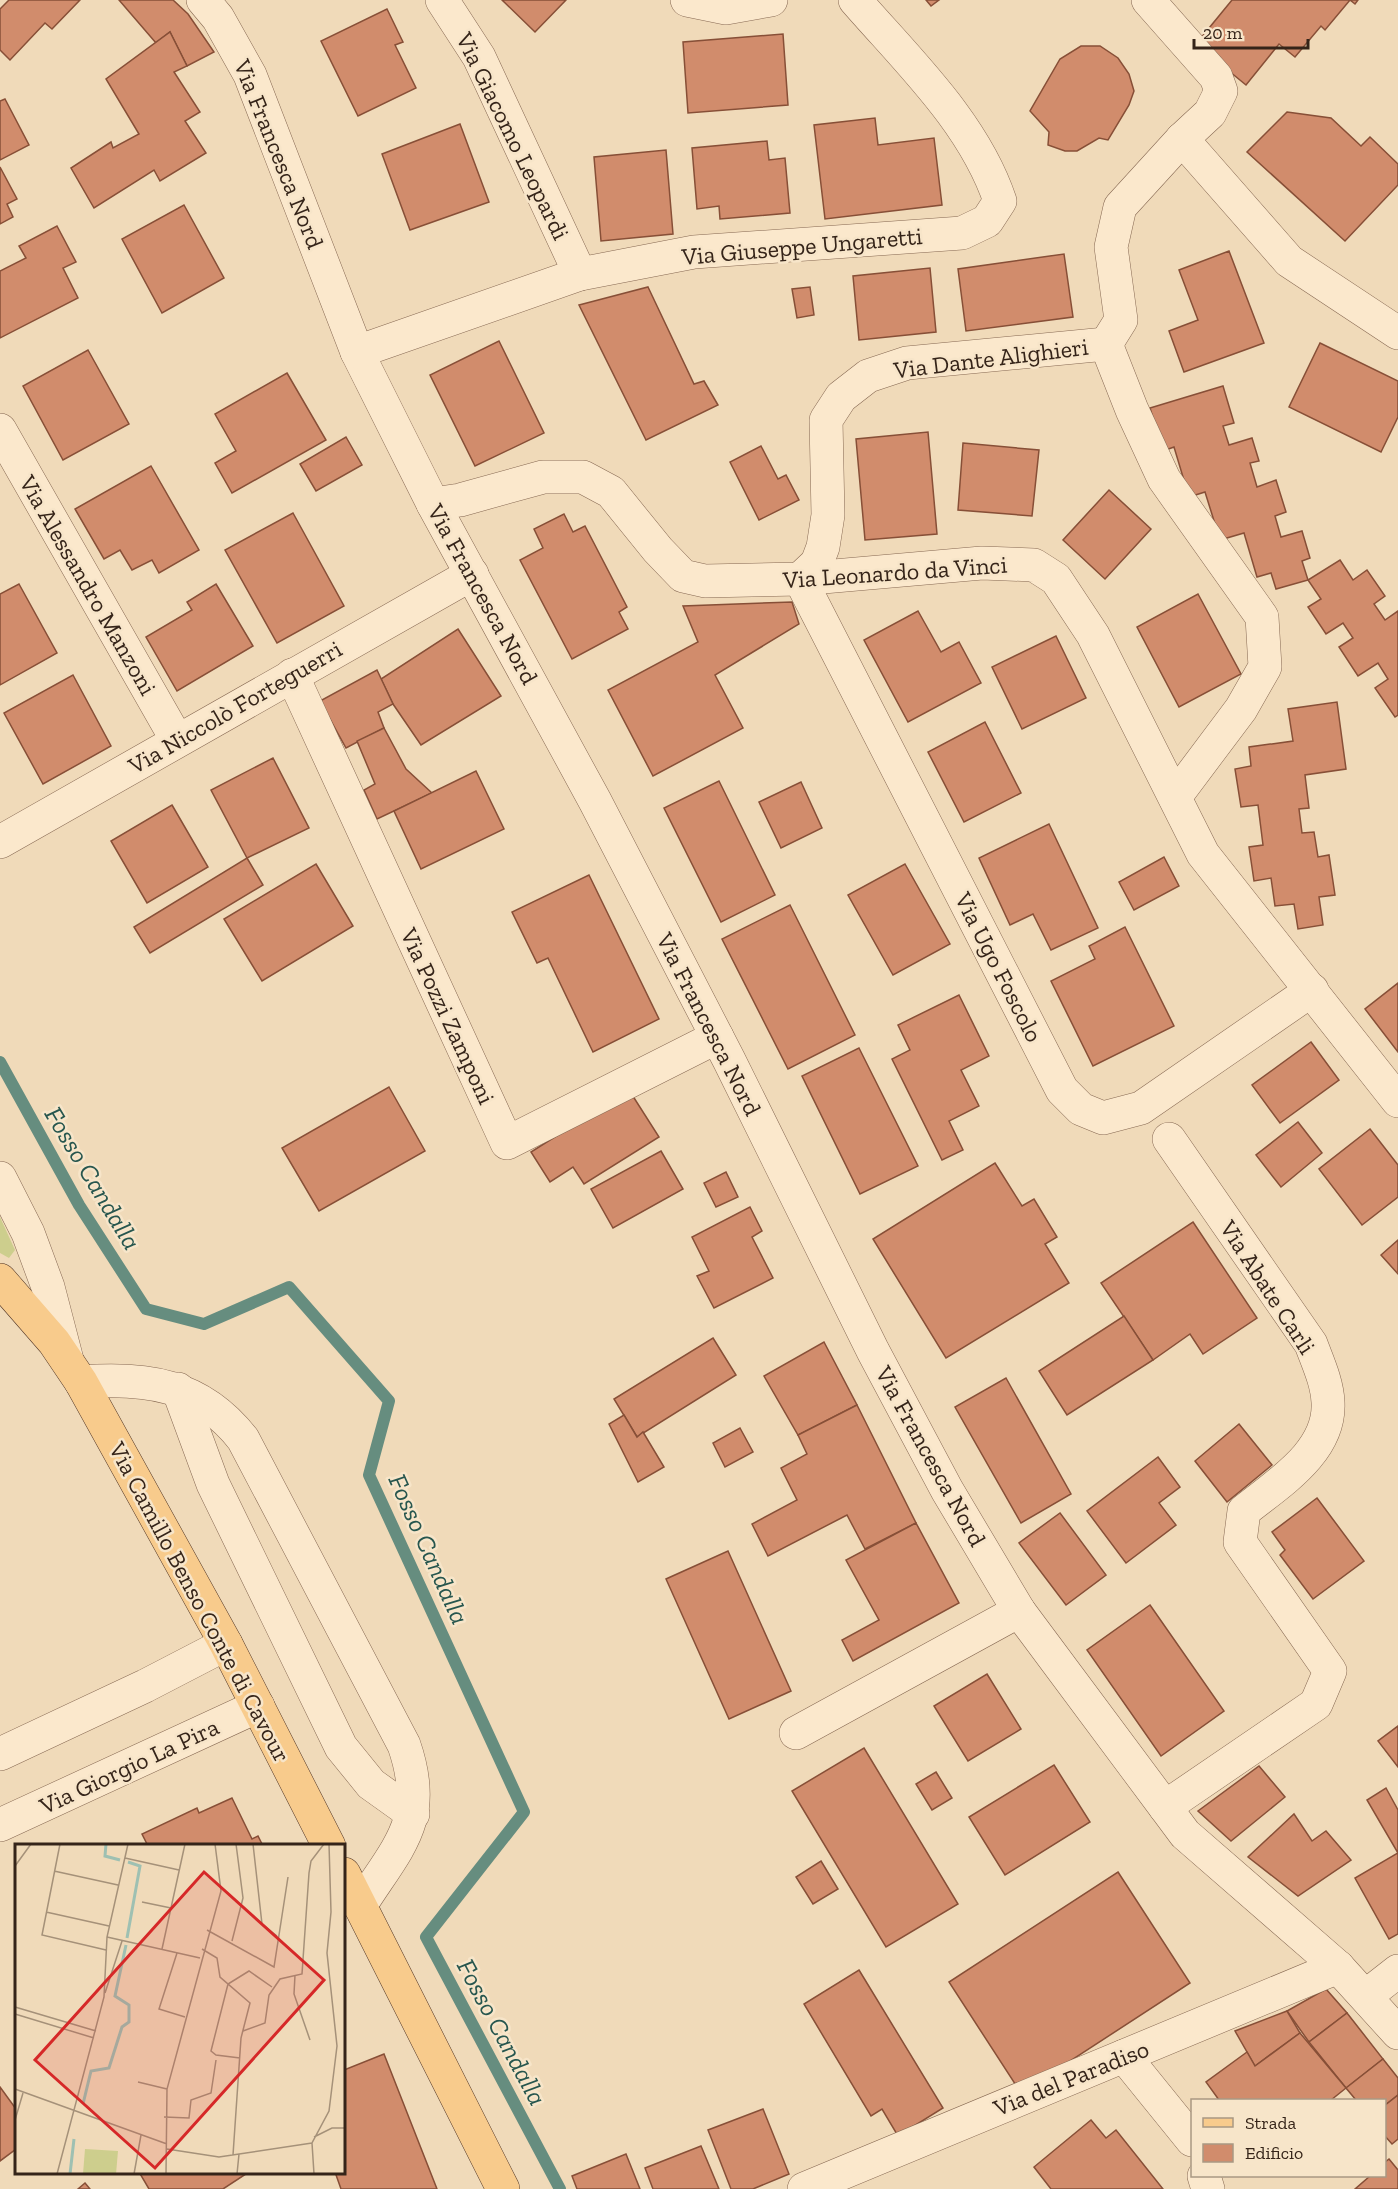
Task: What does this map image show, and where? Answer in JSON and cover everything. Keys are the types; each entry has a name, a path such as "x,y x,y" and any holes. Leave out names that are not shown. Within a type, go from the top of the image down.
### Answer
{"main road":[{"name":"Via Camillo Benso Conte di Cavour","path":"0,1280 74,1371 226,1644 328,1844"},
{"path":"345,1876 503,2189"}],"street":[{"name":"Via Francesca Nord","path":"203,0 218,18 250,75 357,352 433,504 595,801 717,1037 873,1351 947,1490 1019,1611 1185,1834 1338,1967 1398,2033"},
{"name":"Via Giacomo Leopardi","path":"442,0 479,57 580,274"},
{"path":"687,0 726,8 771,0"},
{"name":"Via Giuseppe Ungaretti","path":"357,352 580,274 694,252 962,233 987,221 999,201 992,176 976,149 939,97 855,0"},
{"path":"1106,344 1121,320 1111,247 1120,207 1182,139 1210,113 1221,91 1216,77 1148,0"},
{"path":"1182,139 1289,261 1398,333"},
{"name":"Via Dante Alighieri","path":"800,579 817,563 823,547 828,515 826,420 841,397 868,376 907,363 1106,344 1132,410 1164,478 1262,617 1265,667 1241,709 1175,797"},
{"name":"Via Alessandro Manzoni","path":"0,430 177,740"},
{"name":"Via Leonardo da Vinci","path":"433,504 460,500 543,477 583,477 611,492 658,550 683,576 705,581 800,579 982,563 1035,565 1056,579 1093,635 1203,854 1398,1101"},
{"name":"Via Niccolò Forteguerri","path":"0,842 472,574"},
{"name":"Via Ugo Foscolo","path":"800,579 1062,1090 1081,1109 1103,1118 1141,1108 1311,990"},
{"name":"Via Pozzi Zamponi","path":"292,675 507,1143 717,1037"},
{"name":"Via Abate Carli","path":"1165,1807 1316,1704 1330,1671 1240,1542 1244,1511 1303,1463 1322,1436 1329,1404 1324,1377 1311,1344 1169,1139"},
{"name":"Via Camillo Benso Conte di Cavour","path":"0,1178 28,1233 48,1287 74,1371"},
{"path":"74,1371 145,1381 178,1389 225,1419 243,1439 404,1745 412,1770 413,1814 405,1835 360,1906"},
{"path":"178,1389 213,1484 341,1747 371,1784 413,1814"},
{"path":"796,1733 1019,1611"},
{"path":"0,1754 145,1686 226,1644"},
{"name":"Via Giorgio La Pira","path":"0,1825 258,1706"},
{"name":"Via del Paradiso","path":"804,2189 1338,1967"},
{"path":"1366,1996 1398,1971"},
{"path":"1124,2056 1191,2139"}],"green space":[{"path":"0,1217 15,1250 9,1258 0,1253"}],"building":[{"path":"9,0 80,0 52,29 45,23 10,60 0,50 0,9"},
{"path":"119,0 173,0 188,14 214,52 187,66 170,32 156,43"},
{"path":"502,0 566,0 535,32"},
{"path":"926,0 939,0 931,6"},
{"path":"1232,0 1350,0 1325,30 1321,26 1295,57 1279,44 1246,85 1196,44"},
{"path":"387,9 403,42 395,45 416,88 358,116 321,41"},
{"path":"170,32 187,66 174,72 200,112 185,121 206,153 160,181 154,170 94,208 71,168 111,142 113,148 139,134 106,79"},
{"path":"783,34 788,105 688,113 683,42"},
{"path":"1081,46 1100,46 1118,58 1129,74 1134,91 1129,105 1108,140 1099,138 1077,151 1065,151 1048,145 1049,132 1030,111 1060,59"},
{"path":"5,99 29,145 0,160 0,101"},
{"path":"1287,112 1331,118 1361,146 1370,137 1398,164 1398,185 1345,241 1247,152"},
{"path":"875,118 878,145 934,138 942,205 825,219 814,125"},
{"path":"460,124 489,202 410,230 382,154"},
{"path":"767,141 769,160 785,158 790,213 720,219 719,206 697,209 692,148"},
{"path":"666,150 673,234 601,241 594,157"},
{"path":"0,167 17,199 7,204 13,217 0,224"},
{"path":"184,205 224,278 162,313 122,239"},
{"path":"57,226 76,262 63,268 78,298 0,338 0,271 26,258 19,246"},
{"path":"1229,251 1264,343 1184,372 1169,331 1198,320 1179,270"},
{"path":"1064,254 1073,317 966,331 958,269"},
{"path":"930,268 936,332 859,340 853,276"},
{"path":"648,287 694,384 704,381 718,405 646,440 579,305"},
{"path":"810,287 814,315 797,318 792,289"},
{"path":"499,341 544,433 475,466 430,375"},
{"path":"1320,343 1398,381 1398,417 1381,452 1289,407"},
{"path":"88,350 129,424 63,460 23,386"},
{"path":"287,373 326,440 232,493 215,463 236,451 215,414"},
{"path":"1223,386 1234,423 1223,426 1229,445 1252,438 1259,461 1250,463 1257,487 1276,480 1286,512 1275,516 1281,537 1302,531 1310,558 1302,561 1308,580 1276,589 1271,573 1257,577 1244,533 1220,540 1205,492 1189,497 1174,447 1163,451 1150,408"},
{"path":"928,432 937,534 865,540 856,439"},
{"path":"346,437 362,465 316,491 300,464"},
{"path":"963,443 1039,450 1032,516 958,510"},
{"path":"761,446 778,479 786,475 799,500 759,520 730,462"},
{"path":"151,466 199,550 159,573 152,560 132,570 120,550 104,559 75,509"},
{"path":"1109,490 1151,529 1105,579 1063,540"},
{"path":"293,513 344,606 277,643 225,550"},
{"path":"564,514 573,532 585,526 627,607 619,612 628,629 572,659 520,560 543,548 534,529"},
{"path":"1340,560 1353,580 1367,570 1385,596 1374,604 1385,620 1398,611 1398,715 1395,717 1375,688 1388,679 1378,663 1358,676 1339,647 1353,638 1343,623 1326,634 1308,607 1321,599 1308,580"},
{"path":"19,584 57,653 0,685 0,594"},
{"path":"216,584 253,646 177,691 146,637 192,610 187,602"},
{"path":"1198,594 1241,674 1179,707 1137,627"},
{"path":"792,602 799,624 715,675 743,728 653,776 608,690 698,642 683,606"},
{"path":"918,611 941,652 959,642 981,683 908,722 864,640"},
{"path":"458,629 501,696 421,745 393,704 381,679"},
{"path":"1056,636 1086,698 1022,729 992,667"},
{"path":"377,670 393,704 378,712 384,728 346,748 320,701"},
{"path":"73,675 111,746 43,784 4,713"},
{"path":"1337,702 1346,769 1305,775 1309,808 1299,809 1302,833 1314,832 1318,857 1329,855 1335,895 1319,897 1323,925 1298,929 1294,904 1275,906 1271,878 1254,881 1249,847 1263,845 1258,805 1241,807 1235,769 1251,766 1249,747 1293,741 1288,709"},
{"path":"985,722 1021,793 964,822 928,752"},
{"path":"384,728 406,769 432,793 377,819 364,790 375,784 357,741"},
{"path":"273,758 309,828 247,858 211,790"},
{"path":"476,771 504,829 421,869 394,811"},
{"path":"719,781 775,895 721,922 664,808"},
{"path":"801,782 822,828 781,848 759,802"},
{"path":"172,805 208,867 147,903 111,841"},
{"path":"1049,824 1098,928 1051,950 1033,914 1010,925 979,858"},
{"path":"1164,857 1179,886 1134,910 1119,882"},
{"path":"247,858 263,885 150,953 134,927"},
{"path":"316,864 353,926 262,981 224,919"},
{"path":"905,864 950,944 893,975 848,895"},
{"path":"589,875 659,1019 593,1052 548,958 537,963 512,912"},
{"path":"790,905 855,1035 788,1069 722,939"},
{"path":"1125,927 1174,1026 1093,1066 1051,981 1095,959 1089,946"},
{"path":"1398,983 1398,1052 1365,1009"},
{"path":"959,995 989,1056 961,1070 979,1106 949,1121 963,1150 942,1160 892,1059 910,1050 898,1025"},
{"path":"1311,1042 1339,1080 1280,1123 1252,1085"},
{"path":"859,1048 918,1166 860,1194 802,1076"},
{"path":"389,1087 425,1151 319,1211 282,1148"},
{"path":"629,1090 659,1137 584,1184 573,1167 550,1182 531,1152"},
{"path":"1298,1122 1322,1153 1281,1187 1256,1155"},
{"path":"1370,1129 1398,1165 1398,1197 1362,1225 1319,1169"},
{"path":"661,1151 683,1189 613,1228 591,1189"},
{"path":"995,1163 1022,1206 1034,1199 1057,1237 1045,1244 1069,1283 946,1358 873,1239"},
{"path":"726,1172 738,1197 716,1207 704,1183"},
{"path":"750,1207 762,1231 752,1237 773,1278 714,1308 697,1276 709,1271 692,1237"},
{"path":"1193,1222 1257,1318 1203,1354 1190,1334 1153,1360 1101,1283"},
{"path":"1398,1240 1398,1274 1381,1255"},
{"path":"1124,1316 1153,1360 1067,1415 1039,1371"},
{"path":"713,1338 736,1375 637,1437 614,1399"},
{"path":"824,1342 857,1405 798,1435 764,1376"},
{"path":"1006,1378 1071,1494 1021,1523 955,1407"},
{"path":"857,1405 916,1523 865,1549 847,1515 768,1556 752,1524 797,1500 781,1468 807,1454 798,1435"},
{"path":"624,1415 637,1437 643,1432 664,1467 638,1482 609,1424"},
{"path":"1239,1424 1272,1465 1227,1502 1195,1461"},
{"path":"740,1428 753,1452 725,1467 713,1443"},
{"path":"1158,1457 1180,1487 1159,1503 1176,1525 1126,1563 1087,1511"},
{"path":"1317,1498 1364,1561 1313,1599 1280,1555 1285,1550 1272,1532"},
{"path":"1060,1513 1106,1575 1066,1605 1019,1543"},
{"path":"916,1523 959,1603 853,1661 842,1640 879,1620 846,1560"},
{"path":"728,1551 791,1691 729,1719 666,1579"},
{"path":"1150,1605 1224,1711 1161,1756 1087,1650"},
{"path":"987,1674 1021,1729 968,1761 934,1706"},
{"path":"1398,1726 1398,1767 1378,1741"},
{"path":"864,1748 958,1904 886,1947 792,1791"},
{"path":"1054,1765 1090,1822 1005,1875 969,1817"},
{"path":"1259,1766 1285,1797 1231,1841 1198,1811"},
{"path":"936,1772 952,1798 932,1810 916,1784"},
{"path":"1386,1788 1398,1810 1398,1853 1367,1800"},
{"path":"232,1798 252,1839 258,1836 262,1844 147,1844 142,1834 197,1808 199,1813"},
{"path":"1294,1814 1312,1841 1326,1831 1351,1860 1298,1896 1248,1857"},
{"path":"1398,1853 1398,1934 1389,1939 1355,1878"},
{"path":"821,1861 838,1889 813,1904 796,1877"},
{"path":"1118,1872 1190,1983 1021,2093 949,1982"},
{"path":"859,1970 943,2108 898,2136 882,2109 871,2116 804,2004"},
{"path":"1326,1989 1347,2013 1309,2042 1287,2011"},
{"path":"1287,2011 1300,2033 1255,2066 1235,2031"},
{"path":"1347,2013 1383,2059 1346,2088 1309,2042"},
{"path":"1300,2033 1346,2088 1332,2099 1218,2099 1206,2082 1247,2052 1255,2066"},
{"path":"384,2054 437,2189 341,2189 336,2174 345,2174 345,2070"},
{"path":"1383,2059 1398,2078 1398,2095 1386,2104 1386,2099 1355,2099 1346,2088"},
{"path":"0,2087 15,2108 15,2150 0,2161"},
{"path":"1398,2095 1398,2139 1392,2144 1386,2137 1386,2104"},
{"path":"763,2109 789,2174 753,2189 731,2189 708,2130"},
{"path":"1091,2120 1106,2138 1116,2130 1163,2189 1051,2189 1034,2167"},
{"path":"701,2146 719,2189 653,2189 645,2168"},
{"path":"626,2154 640,2189 577,2189 572,2176"},
{"path":"1389,2159 1398,2170 1398,2189 1355,2189 1369,2177 1386,2177 1386,2161"},
{"path":"140,2174 246,2174 223,2189 149,2189"},
{"path":"85,2183 90,2189 78,2189"}],"waterway":[{"name":"Fosso Candalla","path":"0,1062 79,1205 146,1309 204,1324 289,1287 389,1401 369,1475 524,1812 426,1937 560,2189"}]}
